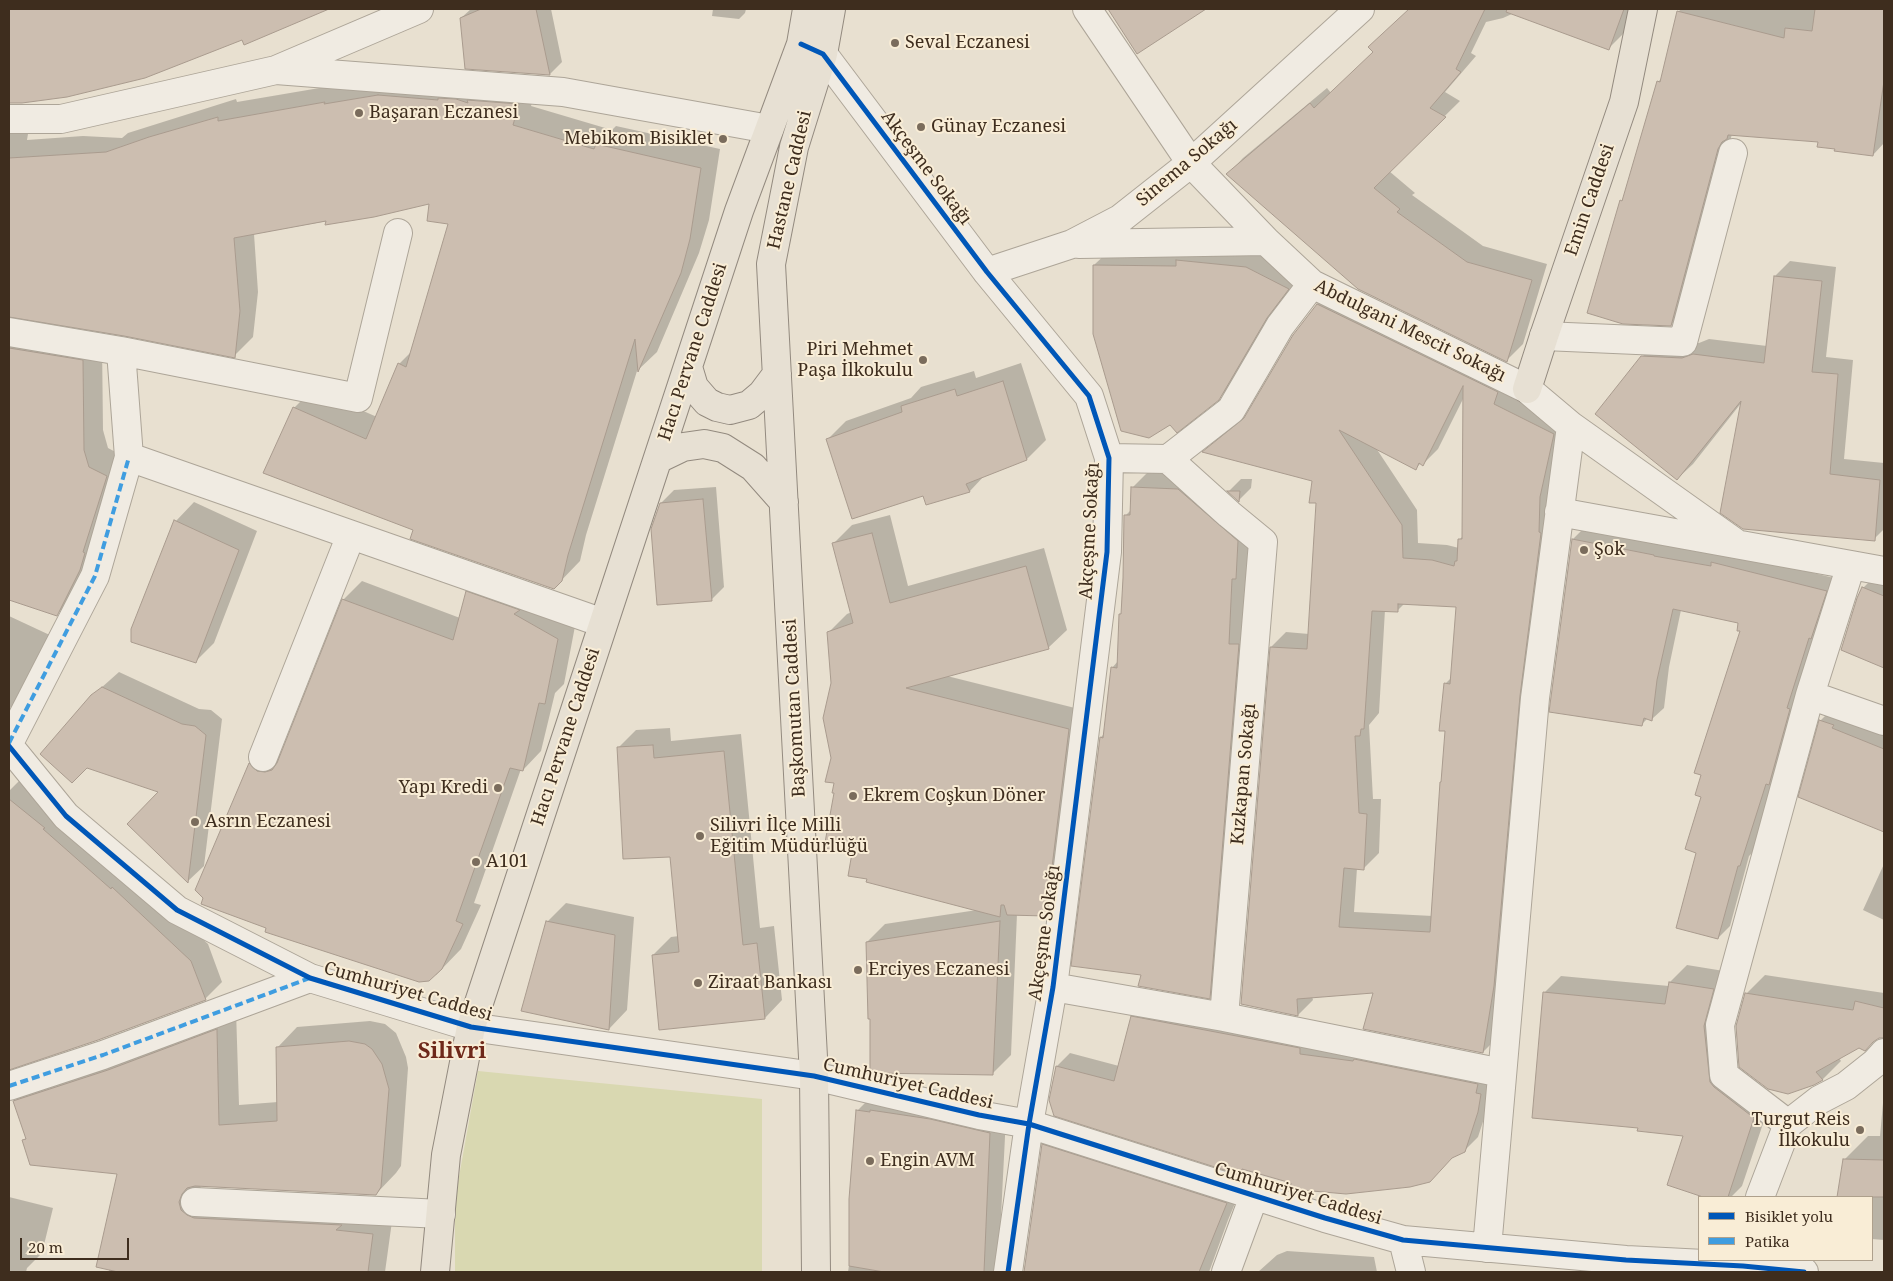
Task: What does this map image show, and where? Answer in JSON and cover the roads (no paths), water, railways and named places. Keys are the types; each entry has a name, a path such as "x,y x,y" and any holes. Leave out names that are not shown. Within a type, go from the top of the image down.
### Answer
{"main road":[{"path":"807,9 812,49"},
{"name":"Hastane Caddesi","path":"771,264 812,49 831,9"},
{"name":"Emin Caddesi","path":"1527,389 1624,102 1643,9"},
{"name":"Hacı Pervane Caddesi","path":"435,1272 446,1155 470,1027 739,211 769,129 812,49"},
{"name":"Başkomutan Caddesi","path":"771,264 814,1076 816,1272"},
{"path":"688,367 694,387 707,402 730,410 749,405 762,394 777,374"},
{"path":"658,459 683,448 704,444 723,448 753,467 784,502"}],"street":[{"path":"9,119 61,119 276,70 419,9"},
{"name":"Abdulgani Mescit Sokağı","path":"1087,9 1191,163 1266,241 1312,284 1527,389 1571,426 1737,544"},
{"name":"Sinema Sokağı","path":"987,272 1072,244 1120,219 1191,163 1360,9"},
{"name":"Akçeşme Sokağı","path":"812,49 987,272 1088,396 1110,458 1107,552 1053,987 1029,1124 1008,1272"},
{"path":"276,70 563,92 769,129"},
{"path":"1544,336 1683,342 1733,153"},
{"path":"9,332 121,351 358,398 398,233"},
{"path":"1072,244 1266,241"},
{"path":"1110,458 1168,459 1231,410 1280,326 1312,284"},
{"path":"9,745 95,576 129,458 121,351"},
{"path":"1487,1248 1534,698 1571,426"},
{"path":"129,458 603,623"},
{"name":"Kızkapan Sokağı","path":"1168,459 1263,542 1224,1017"},
{"path":"1559,512 1884,570"},
{"path":"264,757 352,535"},
{"path":"1788,1124 1724,1076 1720,1025 1810,695 1851,565"},
{"path":"1810,695 1884,721"},
{"name":"Cumhuriyet Caddesi","path":"9,745 66,816 177,910 310,978 470,1027 814,1076 979,1115 1029,1124 1254,1196 1403,1240 1626,1260 1744,1263 1804,1272"},
{"path":"9,1086 103,1055 310,978"},
{"path":"1053,987 1224,1017 1502,1073"},
{"path":"1760,1196 1788,1124 1819,1100 1846,1086 1876,1063 1884,1054"},
{"path":"1226,1272 1254,1196"},
{"path":"195,1202 441,1214"},
{"path":"1403,1240 1411,1272"}],"place":[{"name":"Seval Eczanesi","path":"895,43"},
{"name":"Başaran Eczanesi","path":"359,113"},
{"name":"Günay Eczanesi","path":"921,127"},
{"name":"Mebikom Bisiklet","path":"723,139"},
{"name":"Piri Mehmet Paşa İlkokulu","path":"923,360"},
{"name":"Şok","path":"1584,550"},
{"name":"Yapı Kredi","path":"498,788"},
{"name":"Ekrem Coşkun Döner","path":"853,796"},
{"name":"Asrın Eczanesi","path":"195,822"},
{"name":"Silivri İlçe Milli Eğitim Müdürlüğü","path":"700,836"},
{"name":"A101","path":"476,862"},
{"name":"Erciyes Eczanesi","path":"858,970"},
{"name":"Ziraat Bankası","path":"698,983"},
{"name":"Turgut Reis İlkokulu","path":"1860,1130"},
{"name":"Engin AVM","path":"870,1161"}],"district":[{"name":"Silivri","path":"452,1052"}]}
